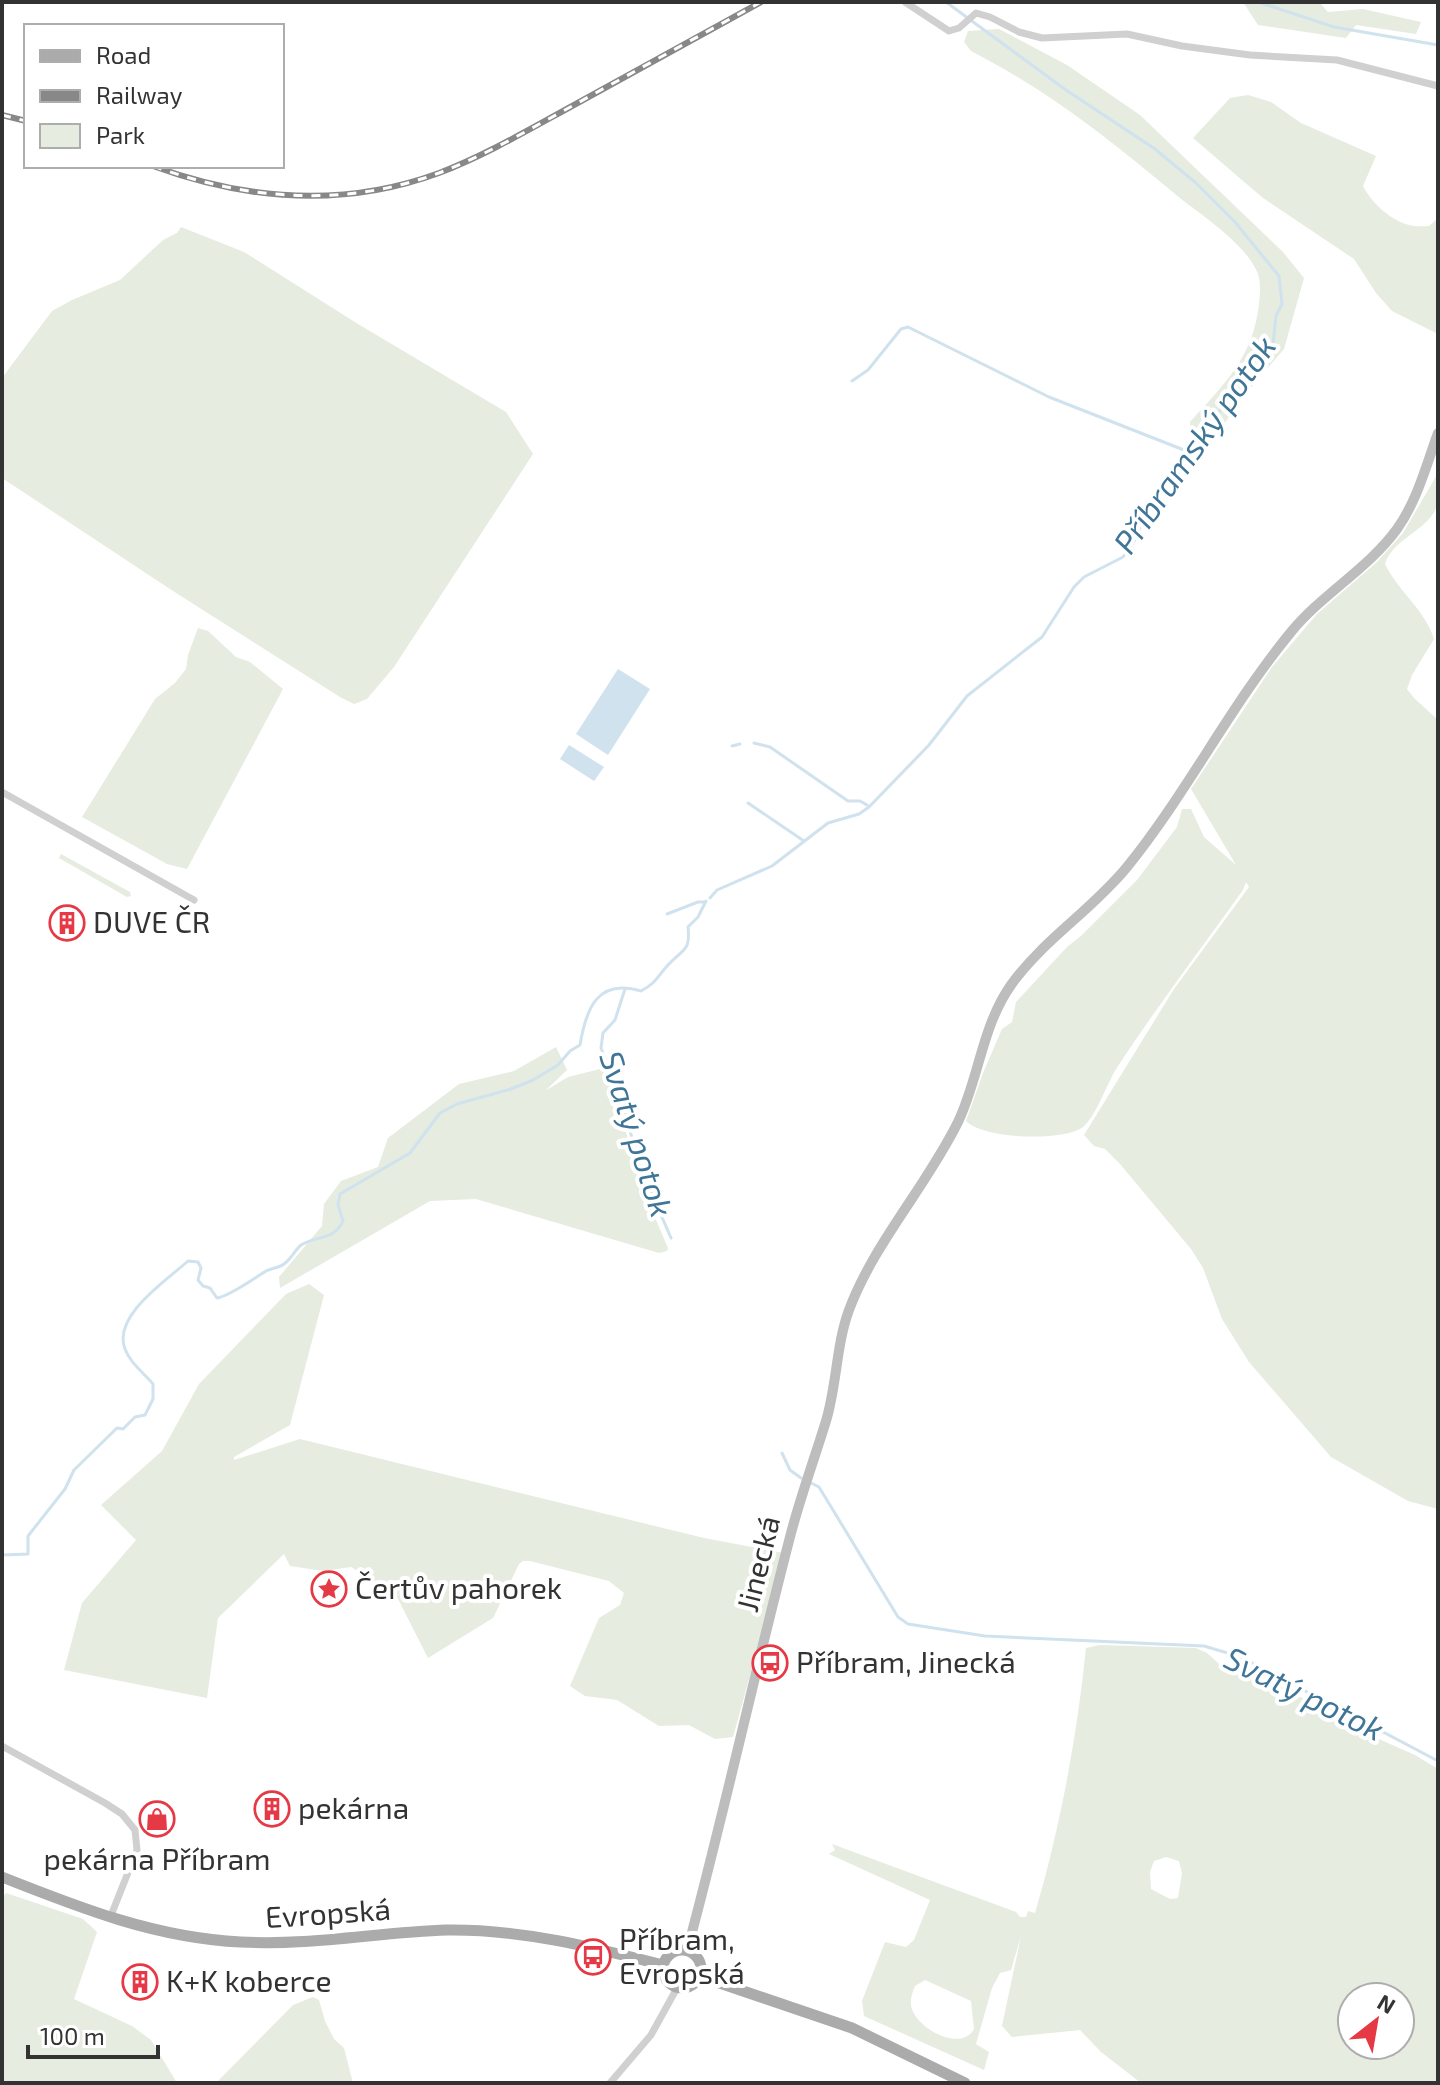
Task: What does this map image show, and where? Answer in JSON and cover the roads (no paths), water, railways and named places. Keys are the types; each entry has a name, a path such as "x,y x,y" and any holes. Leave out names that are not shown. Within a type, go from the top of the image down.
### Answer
{"main road":[{"name":"Jinecká","path":"687,1951 790,1538 833,1394 845,1324 860,1284 957,1124 972,1089 989,1028 1011,986 1026,967 1124,871 1264,666 1294,628 1378,551 1396,530 1417,490 1438,433"},
{"name":"Evropská","path":"2,1877 110,1918 181,1936 240,1942 310,1941 448,1930 499,1931 558,1940 663,1965"},
{"path":"687,1951 695,1955 700,1963 699,1976 690,1986 677,1988 666,1981 663,1965 674,1952 687,1951"},
{"path":"699,1976 852,2028 965,2083"}],"street":[{"path":"905,2 949,31 959,28 976,13 1019,32 1042,38 1127,34 1182,46 1250,55 1329,59 1438,86"},
{"path":"2,792 194,900"},
{"path":"2,1746 105,1803 122,1814 135,1830 137,1850 110,1918"},
{"path":"610,2083 651,2035 677,1988"}],"water":[{"path":"618,669 650,689 608,755 576,734"},
{"path":"569,745 604,767 594,781 560,759"}],"waterway":[{"name":"Příbramský potok","path":"710,898 717,890 772,866 828,823 859,814 869,807 929,745 967,696 1042,637 1074,587 1084,577 1123,557 1135,540 1144,518 1208,424 1264,361 1273,344 1276,316 1282,304 1279,276 1235,222 1196,183 1155,149 1066,90 946,2"},
{"path":"1258,2 1334,27 1438,45"},
{"path":"852,381 868,370 901,329 908,327 1049,397 1189,452"},
{"path":"754,743 770,747 848,801 860,801 867,805"},
{"path":"732,746 740,744"},
{"path":"748,803 804,841"},
{"name":"Příbramský potok","path":"2,1555 28,1554 28,1536 65,1489 74,1470 117,1428 123,1429 135,1417 145,1415 153,1399 153,1384 130,1359 123,1337 126,1324 155,1288 188,1261 198,1262 201,1268 198,1280 210,1288 217,1298 222,1297 282,1265 301,1245 335,1232 343,1221 338,1205 340,1194 410,1153 440,1113 457,1104 511,1089 558,1065 580,1045 590,1009 604,993 626,988 641,991 653,983 687,946 688,927 698,917 706,901"},
{"path":"667,914 705,902"},
{"name":"Svatý potok","path":"625,989 615,1020 603,1033 601,1048 617,1088 642,1171 671,1238"},
{"name":"Svatý potok","path":"782,1453 790,1470 801,1478"},
{"name":"Svatý potok","path":"811,1483 819,1487 898,1617 908,1624 985,1636 1204,1646 1241,1657 1438,1761"}],"railway":[{"path":"159,168 224,186 295,195 331,195 403,184 439,173 491,150 761,2"},
{"path":"2,115 24,120"}],"place":[{"name":"DUVE ČR","path":"67,923"},
{"name":"Čertův pahorek","path":"329,1589"},
{"name":"Příbram, Jinecká","path":"770,1663"},
{"name":"pekárna","path":"272,1809"},
{"name":"pekárna Příbram","path":"157,1819"},
{"name":"Příbram, Evropská","path":"593,1957"},
{"name":"K+K koberce","path":"140,1982"}]}
